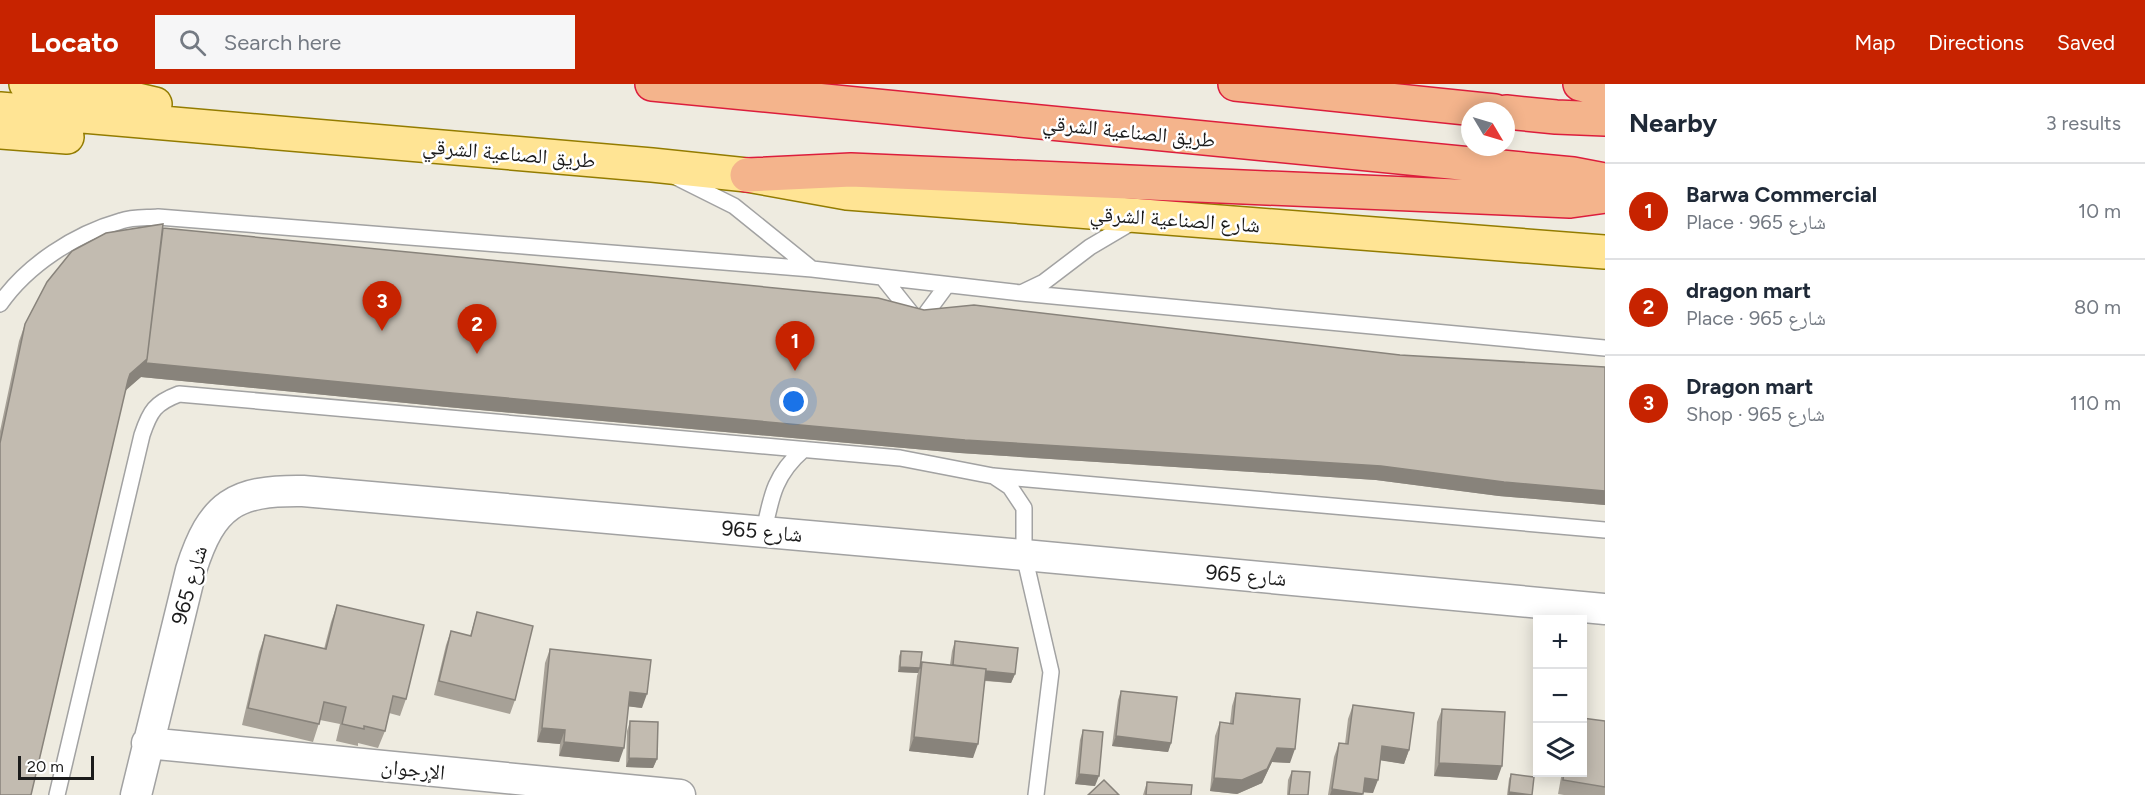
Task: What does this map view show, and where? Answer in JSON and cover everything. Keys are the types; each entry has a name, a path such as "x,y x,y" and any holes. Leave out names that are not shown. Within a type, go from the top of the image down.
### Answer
{"highway":[{"name":"طريق الصناعية الشرقي","path":"652,84 1573,174 1605,180"},
{"path":"1235,84 1461,107"},
{"path":"1580,84 1605,90"},
{"path":"1515,113 1605,119"},
{"path":"747,175 851,170 1570,201 1605,196"}],"main road":[{"path":"26,84 120,96 271,132"},
{"path":"0,109 271,132"},
{"path":"0,132 111,140 271,132"},
{"name":"طريق الصناعية الشرقي","path":"271,132 747,175"},
{"name":"شارع الصناعية الشرقي","path":"747,175 847,193 1605,252"}],"street":[{"name":"شارع 965","path":"136,795 191,570 201,540 218,516 235,501 268,492 303,490 1605,609"},
{"name":"الإرجوان","path":"147,743 680,795"}],"lane":[{"path":"652,165 734,206 812,269"},
{"path":"1021,293 1044,282 1090,247 1142,216"},
{"path":"0,304 12,287 64,247 95,230 123,220 158,217 812,269 1021,293 1605,348"},
{"path":"884,279 919,323 947,285"},
{"path":"57,795 142,435 149,414 163,400 179,394 803,450 901,453 993,476 1605,530"},
{"path":"764,531 772,492 779,477 789,461 803,450"},
{"path":"993,476 1010,487 1024,508 1024,555 1051,672 1036,795"}],"building":[{"path":"163,224 147,359 130,374 128,380 31,795 0,795 0,443 25,324 47,282 72,251 106,233"},
{"path":"163,228 878,298 924,310 974,305 1400,355 1605,367 1605,491 1504,482 1381,466 965,440 146,363"},
{"path":"337,605 424,625 406,699 393,696 385,731 342,724 346,707 324,702 319,724 248,708 265,635 326,649"},
{"path":"477,612 533,626 515,700 439,681 451,631 471,636"},
{"path":"955,641 1018,648 1015,674 953,665"},
{"path":"550,649 651,660 647,694 630,692 624,748 564,742 565,730 542,728"},
{"path":"901,651 922,652 920,668 900,667"},
{"path":"922,662 986,669 978,744 914,737"},
{"path":"1121,691 1177,697 1171,743 1116,736"},
{"path":"1236,693 1300,699 1295,749 1277,748 1267,769 1242,780 1214,778 1220,722 1233,724"},
{"path":"1353,705 1414,713 1409,750 1382,746 1378,780 1365,778 1363,794 1332,789 1339,743 1348,744"},
{"path":"1442,709 1505,712 1502,766 1439,763"},
{"path":"1587,719 1605,721 1605,787 1563,780 1563,777 1587,777"},
{"path":"630,721 658,722 657,759 629,758"},
{"path":"1083,730 1103,732 1099,776 1079,774"},
{"path":"1292,771 1310,772 1308,795 1289,795"},
{"path":"1511,774 1534,777 1532,795 1509,792"},
{"path":"1104,780 1119,795 1088,795"},
{"path":"1147,782 1192,785 1191,795 1146,795"}],"place":[{"name":"Dragon mart","path":"382,331"},
{"name":"dragon mart","path":"477,354"},
{"name":"Barwa Commercial","path":"795,371"}]}
